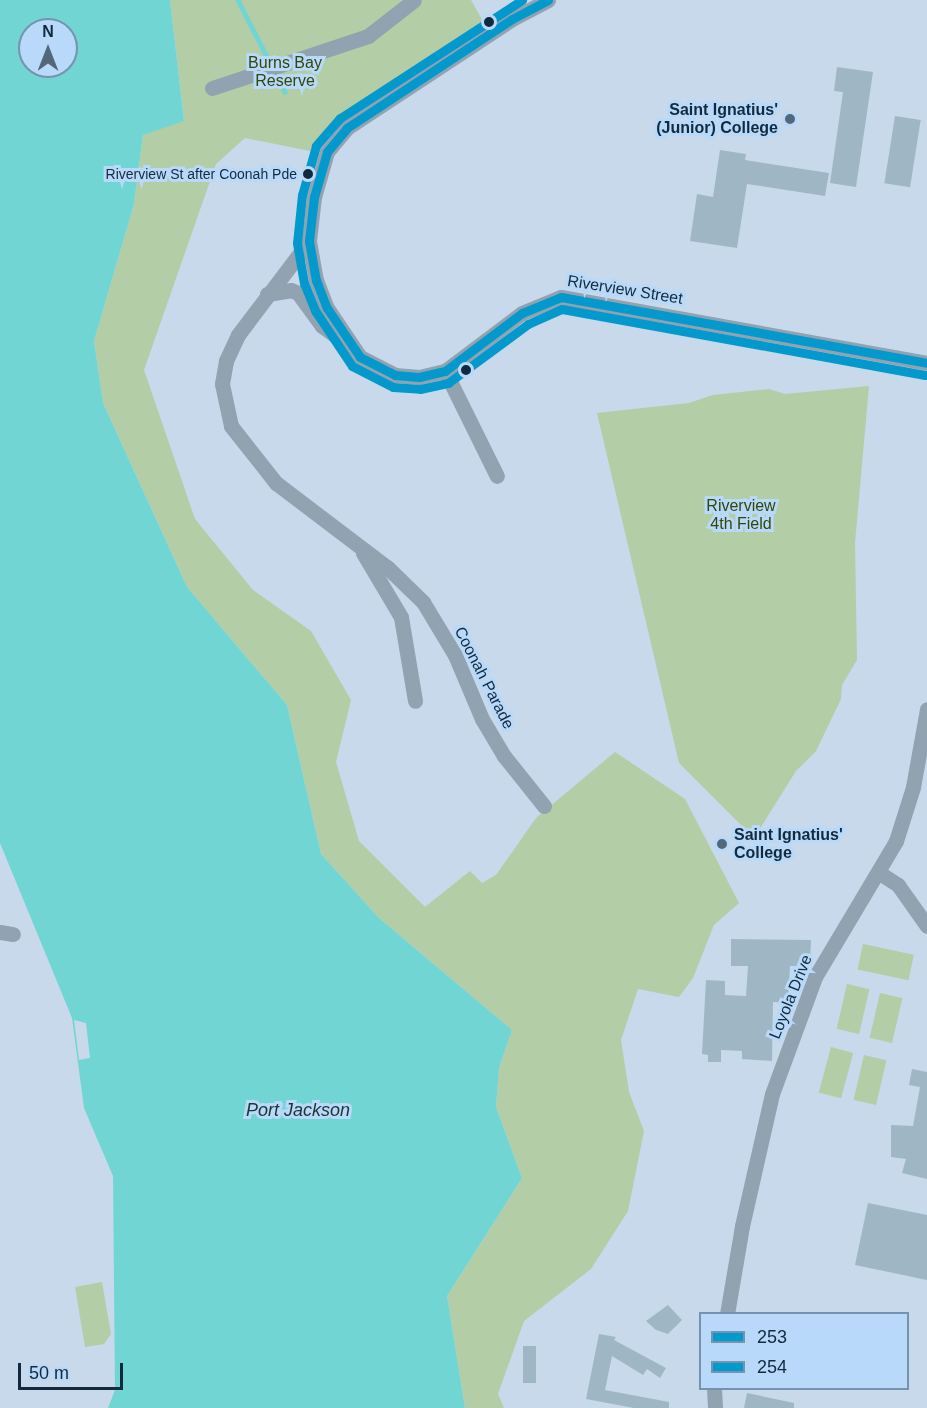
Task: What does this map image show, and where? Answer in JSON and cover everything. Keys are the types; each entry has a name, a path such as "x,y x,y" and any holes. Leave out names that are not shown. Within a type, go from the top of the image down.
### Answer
{"street":[{"path":"212,88 368,36 414,0"},
{"name":"Riverview Street","path":"347,344 320,292 309,241 322,164 337,137 484,36 548,0"},
{"name":"Coonah Parade","path":"309,241 237,335 226,362 222,384 231,426 276,483 360,548 423,602 455,656 482,719 504,756 544,806"},
{"name":"Riverview Street","path":"267,294 291,290 298,293 322,326 371,365 395,375 419,377 445,371 522,313 561,297 927,363"},
{"path":"445,371 497,476"},
{"name":"Coonah Parade","path":"360,548 400,617 415,700"},
{"name":"Loyola Drive","path":"727,1312 742,1226 772,1094 814,978 878,872 906,814 927,709"},
{"path":"878,872 898,885 927,926"},
{"path":"714,1390 715,1408"}],"green space":[{"name":"Burns Bay Reserve","path":"170,0 471,0 484,23 334,126 315,152 245,138 216,164 144,370 195,519 253,590 311,631 351,700 336,762 359,841 425,907 470,871 482,883 496,875 536,818 615,752 685,799 739,903 714,925 693,978 679,997 638,989 621,1040 629,1092 644,1131 628,1211 591,1269 524,1321 498,1394 504,1408 465,1408 447,1296 522,1178 496,1107 499,1068 512,1030 379,918 321,854 287,705 187,587 103,403 94,341 134,204 143,135 184,120"},
{"name":"Riverview 4th Field","path":"869,386 855,543 857,660 842,685 841,699 816,751 796,771 754,838 679,763 597,413 689,403 713,395 769,389 785,394"},
{"path":"863,944 914,955 908,980 858,969"},
{"path":"847,984 869,989 859,1034 837,1029"},
{"path":"880,993 902,998 892,1043 870,1038"},
{"path":"831,1047 853,1053 841,1098 819,1092"},
{"path":"864,1055 886,1060 876,1105 854,1100"},
{"path":"102,1282 111,1334 104,1344 85,1347 75,1287"}],"water":[{"name":"Port Jackson","path":"0,0 170,0 184,121 143,135 134,204 94,341 103,403 187,587 287,705 321,854 379,918 512,1030 499,1068 496,1107 522,1178 447,1296 465,1408 108,1408 115,1390 113,1176 84,1108 72,1018 0,843"}],"pier":[{"path":"74,1020 86,1023 90,1058 79,1060"}],"building":[{"path":"837,67 873,72 856,187 830,183 843,92 834,91"},
{"path":"895,116 921,120 910,187 884,183"},
{"path":"720,150 746,154 745,160 829,173 825,196 747,184 737,248 690,241 697,194 713,197"},
{"path":"731,939 811,940 810,966 790,966 788,1003 773,1002 772,1061 742,1059 742,1051 721,1050 721,1062 708,1062 708,1055 702,1054 706,980 725,981 725,995 746,996 748,966 731,966"},
{"path":"912,1069 927,1072 927,1179 902,1173 906,1159 891,1157 891,1125 913,1126 920,1087 909,1085"},
{"path":"868,1203 927,1215 927,1280 855,1265"},
{"path":"668,1305 682,1320 668,1334 656,1330 646,1321"},
{"path":"599,1334 616,1337 614,1340 666,1368 660,1378 647,1369 643,1375 612,1356 605,1390 669,1402 669,1408 634,1408 586,1399"},
{"path":"523,1346 536,1346 536,1383 523,1383"},
{"path":"747,1393 794,1403 794,1408 744,1408"}],"waterway":[{"path":"238,0 285,92"}],"transit line":[{"name":"254","path":"522,0 340,118 316,146 302,195 297,243 304,283 316,312 352,366 393,387 420,389 448,383 528,324 562,309 925,375"},
{"name":"253","path":"548,0 512,19 347,128 327,152 314,197 309,241 316,280 327,308 360,357 395,375 419,377 445,371 522,313 561,297 927,363"}],"place":[{"name":"Saint Ignatius' (Junior) College","path":"790,119"},
{"name":"Riverview St after Coonah Pde","path":"308,174"},
{"name":"Saint Ignatius' College","path":"722,844"}]}
